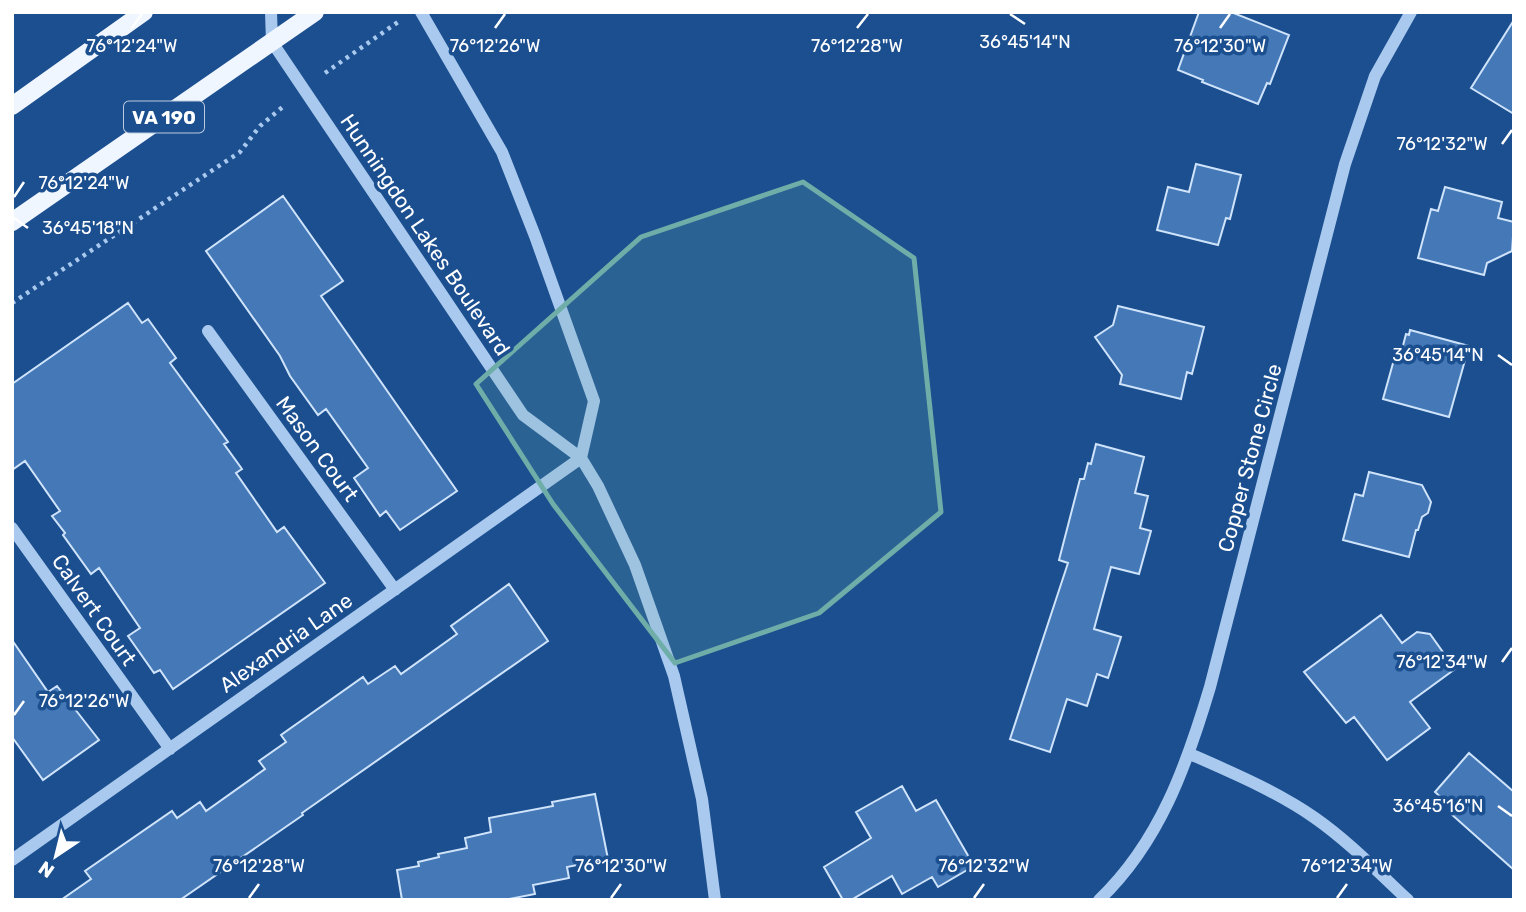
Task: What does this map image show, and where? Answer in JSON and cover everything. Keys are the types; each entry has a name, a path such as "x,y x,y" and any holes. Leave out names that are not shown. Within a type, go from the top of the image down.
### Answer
{"main road":[{"path":"14,100 144,12"},
{"name":"VA 190","path":"12,222 315,12"}],"street":[{"path":"271,12 272,42"},
{"path":"421,12 502,152 540,248 594,401 581,458"},
{"name":"Copper Stone Circle","path":"1099,900 1113,887 1143,847 1179,782 1190,754 1210,687 1345,164 1375,76 1410,12"},
{"name":"Hunningdon Lakes Boulevard","path":"272,42 523,415 581,458 598,486 635,565 674,676 702,799 715,900"},
{"name":"Mason Court","path":"208,331 395,590"},
{"name":"Alexandria Lane","path":"12,860 581,458"},
{"name":"Calvert Court","path":"12,528 170,749"},
{"path":"1190,754 1265,787 1315,818 1408,900"}],"path":[{"path":"12,303 240,152 260,126 333,67 401,20"}],"highlighted area":[{"path":"803,182 914,258 941,512 819,613 675,663 553,504 476,384 641,237"}],"building":[{"path":"1199,12 1231,12 1289,35 1270,84 1267,83 1258,104 1178,70"},
{"path":"1514,20 1514,114 1471,88"},
{"path":"1196,164 1241,175 1230,219 1226,218 1218,245 1157,230 1168,187 1189,192"},
{"path":"1445,187 1502,202 1498,218 1514,222 1512,251 1487,263 1484,275 1418,258 1431,209 1438,211"},
{"path":"283,196 343,281 321,296 457,491 400,530 386,511 380,516 354,478 368,468 326,409 318,415 206,251"},
{"path":"128,303 142,323 148,319 176,358 170,363 228,442 224,444 242,469 236,473 277,532 284,527 325,583 173,689 160,670 154,673 128,636 140,628 99,568 91,574 63,535 65,533 52,516 60,511 25,461 12,470 12,384"},
{"path":"1118,306 1204,327 1192,374 1187,372 1181,399 1120,384 1122,375 1095,337 1113,325"},
{"path":"1410,330 1469,346 1449,417 1383,399 1395,356 1400,357 1406,334 1409,335"},
{"path":"1096,444 1144,457 1135,493 1148,496 1140,528 1151,531 1139,574 1111,567 1094,629 1121,637 1108,678 1097,674 1087,706 1067,699 1050,752 1010,739 1068,563 1059,560 1080,479 1084,479 1088,463 1091,464"},
{"path":"1369,472 1422,485 1431,502 1428,513 1422,517 1416,530 1409,557 1343,540 1355,494 1363,496"},
{"path":"509,584 548,641 302,813 303,815 180,900 61,900 91,879 85,871 172,811 177,818 200,802 206,811 265,769 259,761 286,742 281,735 363,677 368,684 395,666 401,674 457,634 451,626"},
{"path":"1381,615 1402,643 1417,632 1430,634 1455,669 1410,702 1430,728 1387,760 1354,717 1346,723 1304,672"},
{"path":"12,640 48,692 57,686 99,740 43,780 12,737"},
{"path":"1469,753 1514,792 1514,870 1450,813 1454,809 1435,792"},
{"path":"902,786 916,811 936,800 974,866 938,887 932,877 902,894 892,876 851,900 843,900 824,867 871,838 856,812"},
{"path":"595,794 608,859 567,867 569,878 533,885 535,894 504,900 402,900 397,870 419,866 418,862 439,857 438,854 467,848 465,838 491,832 489,818 553,806 552,802"}]}
